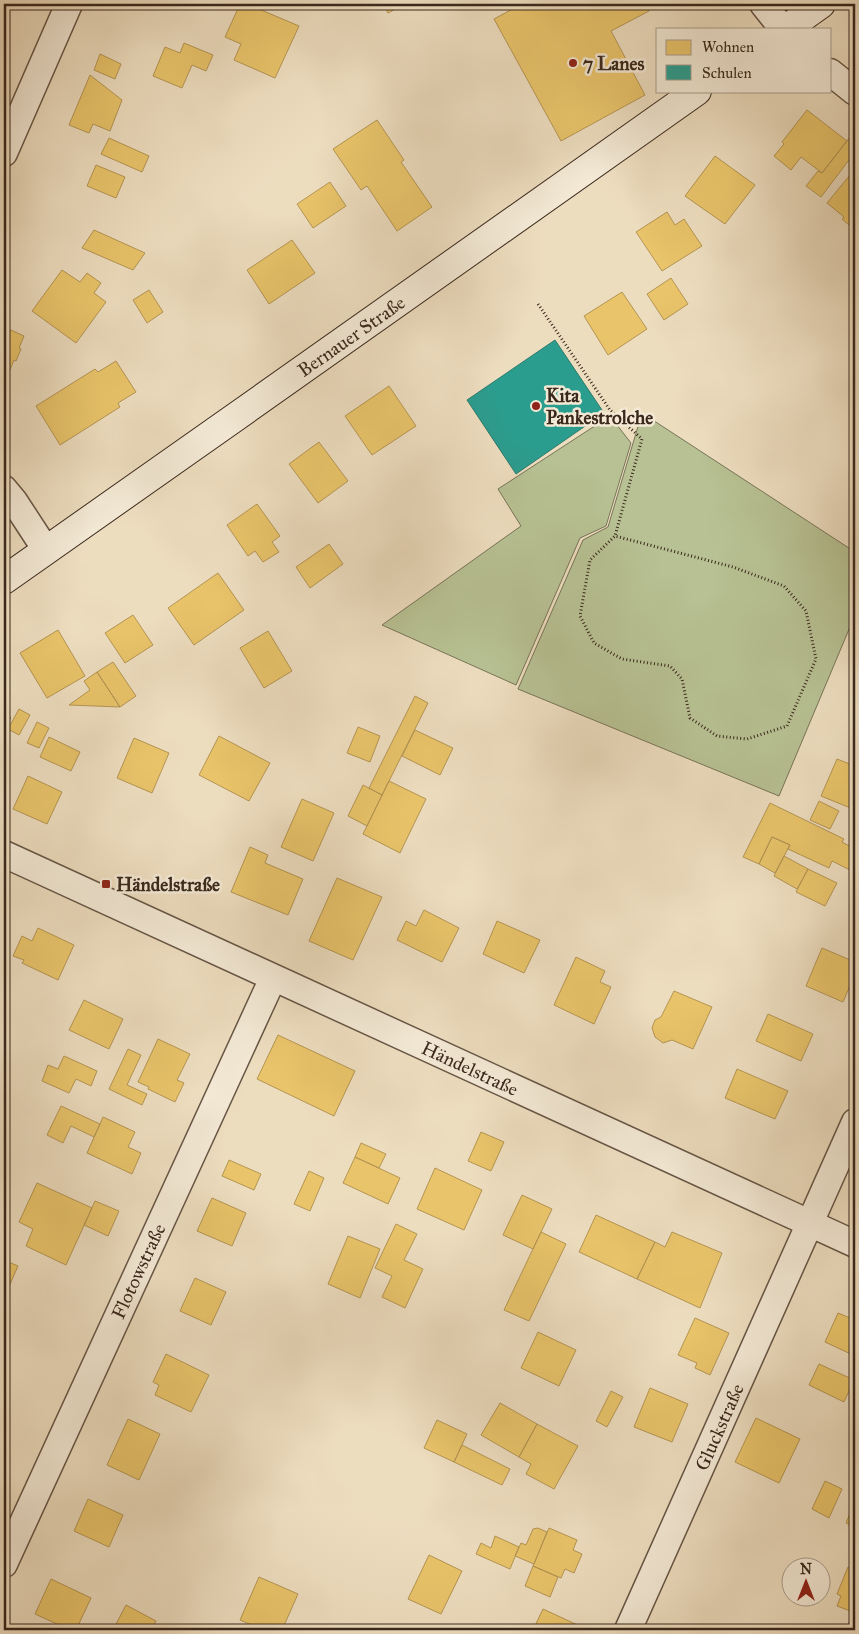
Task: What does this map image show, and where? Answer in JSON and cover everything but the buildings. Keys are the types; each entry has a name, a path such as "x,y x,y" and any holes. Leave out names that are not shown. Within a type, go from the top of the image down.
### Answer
{"main road":[{"path":"785,28 821,4"},
{"name":"Bernauer Straße","path":"4,580 697,92"}],"street":[{"path":"4,153 68,4"},
{"path":"763,4 783,28"},
{"path":"832,74 855,92"},
{"path":"4,489 46,550"},
{"name":"Händelstraße","path":"4,854 855,1244"},
{"name":"Flotowstraße","path":"4,1564 273,978"},
{"name":"Gluckstraße","path":"628,1630 855,1122"}],"path":[{"path":"538,304 610,410 642,439 615,536 590,560 580,616 594,643 622,659 670,666 682,678 690,718 717,736 748,739 787,726 816,659 806,611 784,586 733,567 615,536"},
{"path":"636,460 643,462"}],"green space":[{"path":"642,413 855,552 855,615 779,796 518,689 583,540 608,527"},
{"path":"610,416 631,443 606,526 580,538 516,685 382,625 521,526 498,489"}],"place":[{"name":"7 Lanes","path":"573,63"},
{"name":"Kita Pankestrolche","path":"536,406"},
{"name":"Händelstraße","path":"106,884"}]}
